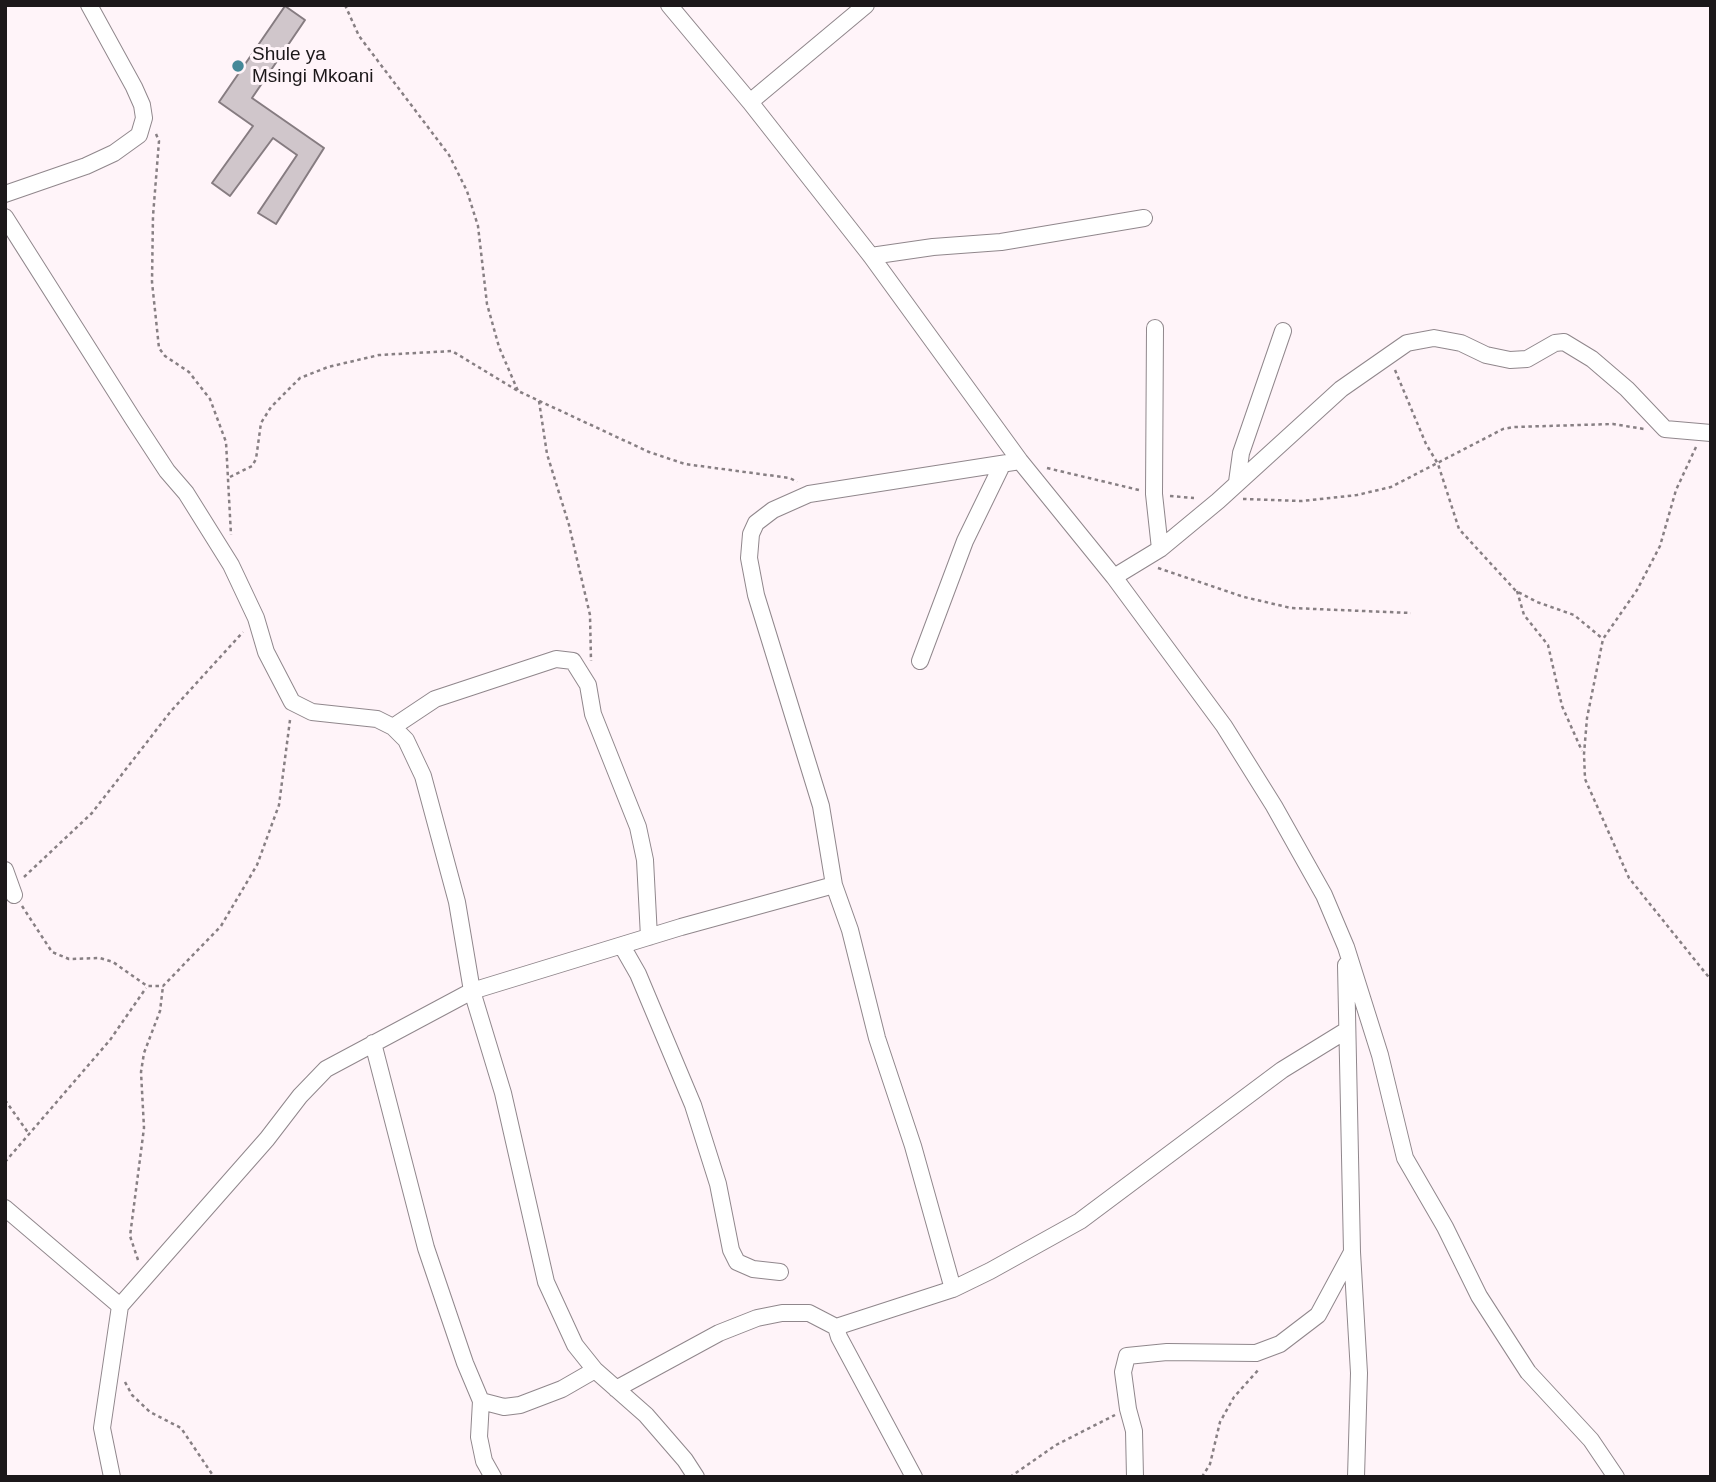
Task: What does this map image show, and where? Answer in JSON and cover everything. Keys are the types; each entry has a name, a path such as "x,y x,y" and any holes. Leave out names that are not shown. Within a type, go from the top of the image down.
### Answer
{"street":[{"path":"5,194 86,166 114,153 139,135 144,118 134,87 89,5"},
{"path":"669,5 750,102 871,256 1020,461 1114,578 1231,737 1324,895 1346,947 1380,1055 1405,1158 1445,1227 1479,1296 1528,1372 1591,1440 1616,1477"},
{"path":"750,102 866,5"},
{"path":"5,217 133,419 167,471 186,493 231,565 256,618 266,652 292,702 312,712 377,719 393,727 406,740 423,776 457,902 472,991 503,1093 546,1282 575,1345 595,1370 646,1415 685,1460 696,1477"},
{"path":"871,256 933,247 1001,242 1144,218"},
{"path":"1155,328 1154,494 1160,549"},
{"path":"1237,482 1241,453 1283,331"},
{"path":"1114,578 1160,549 1218,501 1341,389 1407,343 1434,338 1461,343 1486,355 1510,360 1527,359 1555,343 1564,342 1592,359 1627,389 1665,429 1709,433"},
{"path":"953,1289 913,1146 877,1038 850,930 834,884 821,807 756,595 749,558 751,534 756,523 773,510 809,494 1020,461"},
{"path":"920,661 965,541 1002,465"},
{"path":"393,727 435,699 556,659 573,661 588,685 593,714 640,838 648,885 649,937"},
{"path":"5,870 9,902"},
{"path":"112,1477 102,1428 120,1306 326,1069 472,991 834,884"},
{"path":"622,946 638,974 693,1105 718,1184 731,1250 737,1262 753,1269 780,1272"},
{"path":"1346,947 1352,1252 1359,1373 1356,1477"},
{"path":"617,1389 719,1333 757,1318 782,1313 808,1313 836,1327 953,1289 990,1271 1080,1221 1282,1070 1347,1030"},
{"path":"373,1043 426,1248 465,1363 481,1401 479,1437 484,1461 493,1477"},
{"path":"5,1208 120,1306"},
{"path":"1135,1477 1134,1431 1123,1373 1128,1356 1167,1352 1256,1353 1280,1344 1318,1315 1352,1252"},
{"path":"836,1327 914,1477"},
{"path":"481,1401 504,1407 520,1405 562,1389 595,1370"}],"path":[{"path":"345,5 359,36 449,155 467,191 478,226 487,304 499,347 518,391"},
{"path":"144,118 159,141 153,216 152,282 159,348 165,356 189,372 210,399 226,442 230,477 231,565"},
{"path":"230,477 252,466 256,459 261,423 271,407 300,378 328,367 379,355 452,351 518,391 649,452 685,464 790,478 804,485 809,494"},
{"path":"1388,354 1426,444 1438,464 1459,529 1517,591 1574,615 1603,639"},
{"path":"539,401 547,454 569,525 590,615 591,660 588,685"},
{"path":"1020,461 1154,494 1218,501 1255,498 1302,502 1357,495 1391,487 1503,429 1613,424 1643,429 1665,429"},
{"path":"1709,433 1691,453 1676,490 1660,546 1637,590 1603,639 1587,718 1584,754 1585,779 1629,878 1711,980"},
{"path":"1138,561 1244,597 1292,608 1411,613"},
{"path":"1517,591 1524,615 1548,645 1562,706 1584,754"},
{"path":"163,986 147,986 113,962 100,958 69,959 51,952 9,902 21,880 92,813 171,711 256,618"},
{"path":"144,1277 130,1236 144,1128 141,1072 144,1053 160,1011 163,986 220,926 257,865 279,805 292,702"},
{"path":"5,1162 110,1040 147,986"},
{"path":"5,1100 29,1134"},
{"path":"1202,1477 1210,1464 1220,1422 1234,1397 1280,1344"},
{"path":"111,1358 132,1395 150,1412 181,1428 214,1477"},
{"path":"1010,1477 1056,1445 1128,1409"}],"building":[{"path":"285,6 305,20 252,98 324,148 276,224 258,213 297,155 273,138 230,196 212,183 253,126 219,102"}],"place":[{"name":"Shule ya Msingi Mkoani","path":"238,66"}]}
